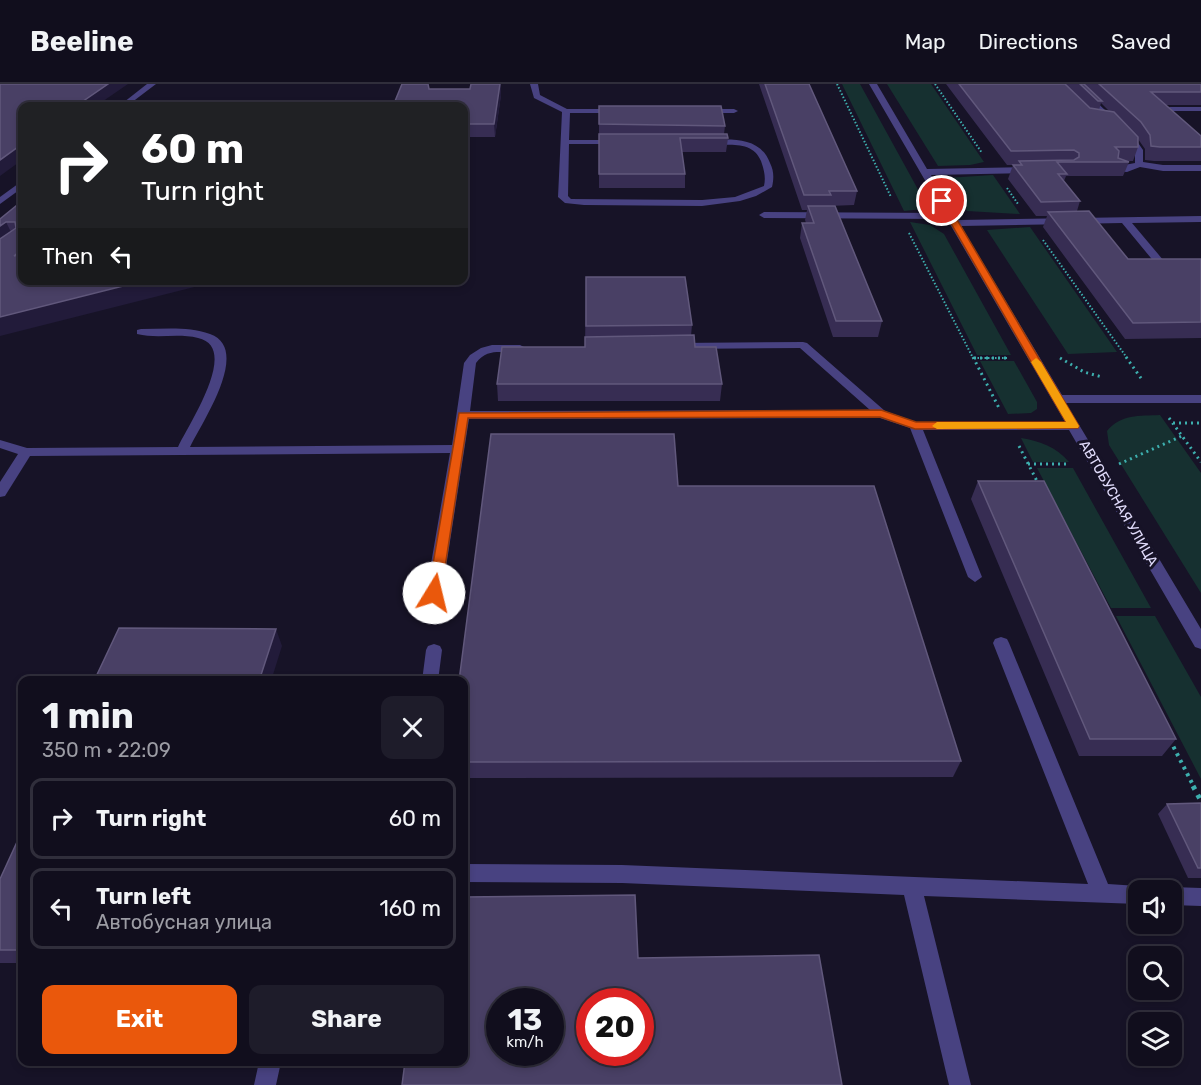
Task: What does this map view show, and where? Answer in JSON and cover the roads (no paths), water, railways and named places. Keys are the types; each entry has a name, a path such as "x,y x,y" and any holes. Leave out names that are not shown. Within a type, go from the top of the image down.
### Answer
{"street":[{"path":"128,102 152,84"},
{"path":"534,84 537,96 566,111 626,111"},
{"name":"АВТОБУСНАЯ УЛИЦА","path":"873,84 1201,643"},
{"path":"1073,84 1136,146 1140,155 1139,164"},
{"path":"1170,109 1201,109"},
{"path":"566,111 563,197 568,201 714,202 757,193 768,187 770,178 763,153 757,147 732,142 696,142"},
{"path":"698,111 734,111"},
{"path":"1096,120 1111,120"},
{"path":"565,142 625,142"},
{"path":"1117,169 1127,169 1139,164 1163,168 1201,168"},
{"path":"925,172 1036,170"},
{"path":"0,201 18,187"},
{"path":"0,191 12,192"},
{"path":"764,215 952,219 1201,219"},
{"path":"1124,219 1164,267"},
{"path":"141,332 203,335 212,339 219,346 222,357 219,373 182,451"},
{"path":"660,346 803,345 881,414"},
{"path":"434,593 470,363 474,356 492,348 529,347"},
{"path":"1058,399 1201,399"},
{"path":"463,415 881,414 915,426 1074,426"},
{"path":"915,426 975,577"},
{"path":"0,444 26,452 457,449"},
{"path":"0,493 26,452"},
{"path":"1001,643 1102,893"},
{"path":"431,676 434,650"},
{"path":"468,873 622,874 1128,894"},
{"path":"912,886 960,1085"},
{"path":"1182,896 1201,897"},
{"path":"265,1085 269,1066"}]}
